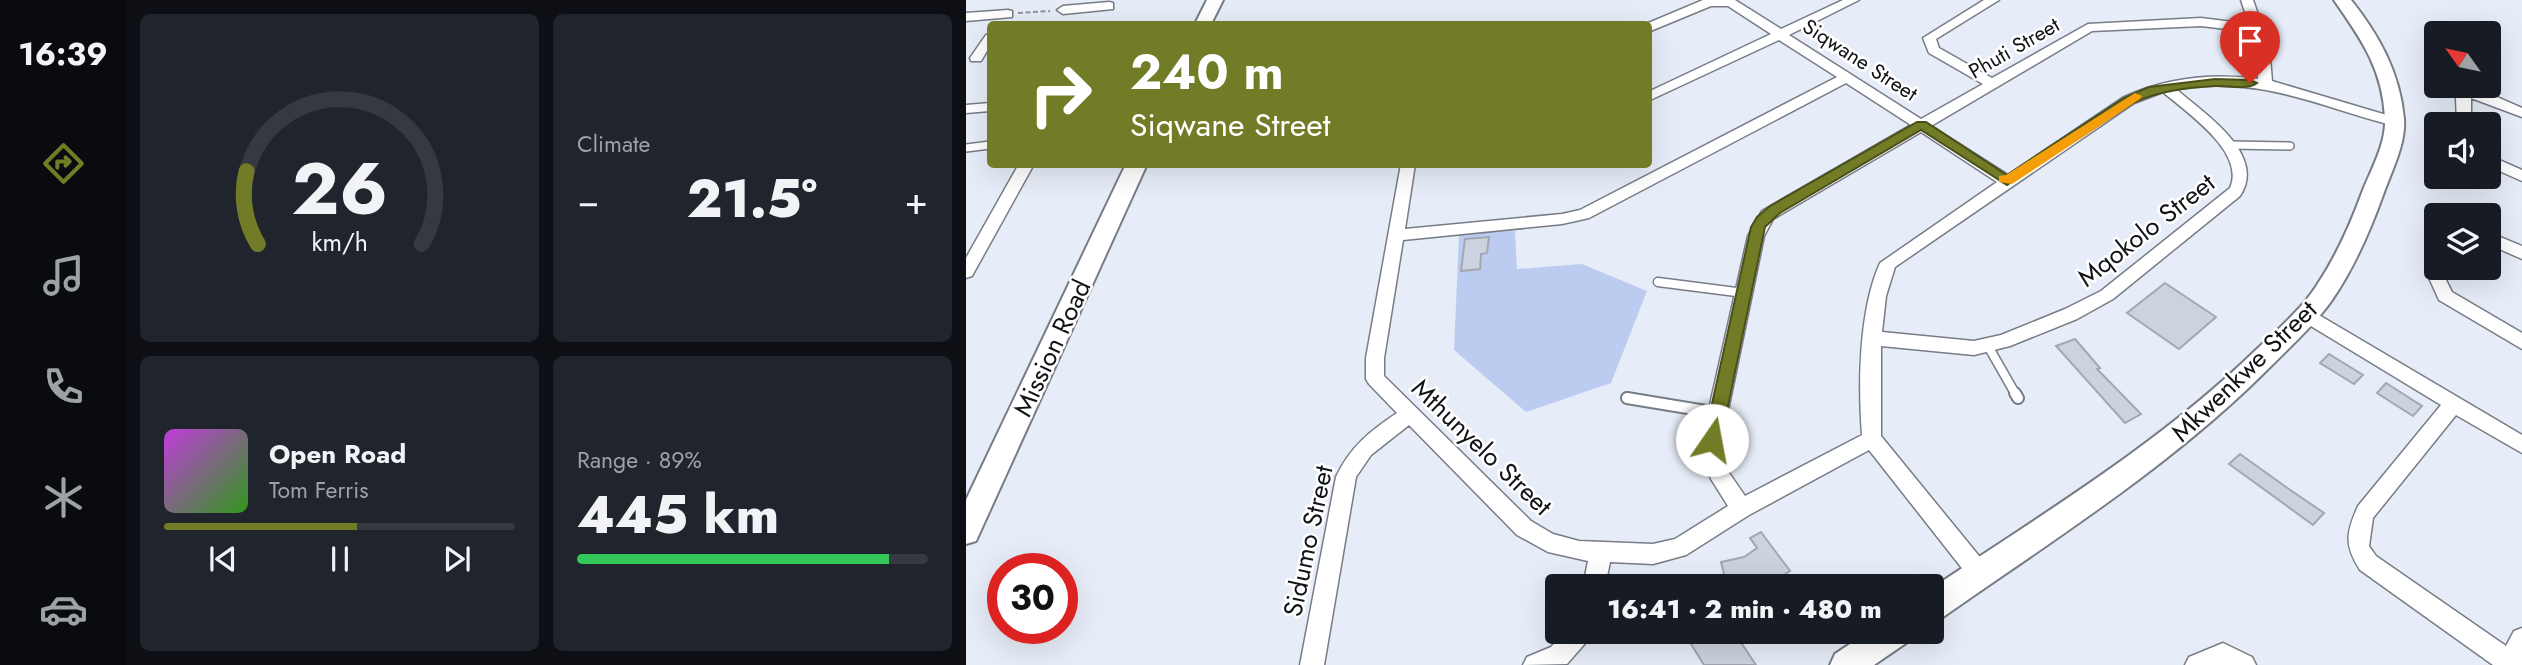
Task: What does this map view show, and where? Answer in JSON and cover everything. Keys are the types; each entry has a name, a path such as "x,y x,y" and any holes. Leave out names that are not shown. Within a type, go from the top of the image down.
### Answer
{"street":[{"path":"966,17 1004,19 1018,0"},
{"path":"1204,21 1215,0"},
{"path":"1652,95 1853,0"},
{"path":"2247,0 2259,29 2265,84"},
{"name":"Mkwenkwe Street","path":"1944,598 2155,454 2229,392 2307,315 2337,274 2359,230 2391,144 2395,122 2381,59 2365,29 2342,0"},
{"path":"1652,26 1704,4 1724,1"},
{"name":"Siqwane Street","path":"1724,1 1737,6 2007,181"},
{"path":"1988,1 1928,38 1934,50 1991,83"},
{"path":"1063,10 1111,3"},
{"path":"1100,21 1111,3"},
{"name":"Phuti Street","path":"1742,509 1711,458 1710,449 1758,227 1767,215 2072,36 2096,26 2201,22 2259,29"},
{"path":"971,59 987,41"},
{"path":"1396,235 1562,219 1584,214 1847,77"},
{"path":"1980,574 1872,439 1868,397 1881,277 1888,263 2129,100 2149,90 2215,82 2265,84 2395,122"},
{"name":"Mqokolo Street","path":"1875,338 1962,348 1988,346 2098,302 2235,192 2241,180 2235,153 2230,145 2166,87"},
{"path":"2488,98 2522,113"},
{"path":"966,109 987,107"},
{"path":"2501,166 2522,176"},
{"path":"966,272 1025,168"},
{"name":"Mission Road","path":"966,531 1135,168"},
{"name":"Mthunyelo Street","path":"1407,168 1374,370 1380,386 1535,536 1566,548 1626,555 1669,551 1687,544 1742,509 1872,439"},
{"path":"2501,243 2522,253"},
{"path":"2438,280 2445,296 2522,342"},
{"path":"2307,315 2522,445"},
{"path":"2454,403 2365,513 2360,526 2358,548 2368,563 2512,664 2522,639"},
{"name":"Sidumo Street","path":"1312,665 1351,465 1365,447 1410,414"},
{"path":"1596,574 1601,552"},
{"path":"1535,665 1559,656 1570,644"},
{"path":"1846,665 1877,644"},
{"path":"2197,665 2223,654 2244,665"}],"lane":[{"path":"966,148 987,145"},
{"path":"2230,145 2290,146"},
{"path":"1658,282 1744,293"},
{"path":"1988,346 2018,398"},
{"path":"1627,398 1718,413"}],"path":[{"path":"1004,19 1063,10"}],"shaded area":[{"path":"1515,231 1517,269 1582,264 1647,291 1611,383 1526,412 1454,350 1459,234"}],"building":[{"path":"1489,237 1487,253 1481,254 1480,269 1461,271 1465,239"},
{"path":"2165,283 2216,317 2179,349 2127,313"},
{"path":"2075,339 2100,368 2097,369 2141,414 2125,423 2056,346"},
{"path":"2329,354 2363,375 2354,384 2320,363"},
{"path":"2386,383 2422,406 2413,416 2377,393"},
{"path":"2240,454 2324,513 2313,525 2229,464"},
{"path":"1761,532 1790,571 1785,574 1724,574 1721,562 1744,557 1757,548 1750,538"},
{"path":"1691,644 1742,644 1756,665 1704,665"}],"slow traffic":[{"path":"2004,179 2007,181 2135,96"}],"route":[{"path":"1712,440 1758,227 1775,209 1922,125 2007,181 2139,94 2166,87 2215,82 2250,83"}]}
